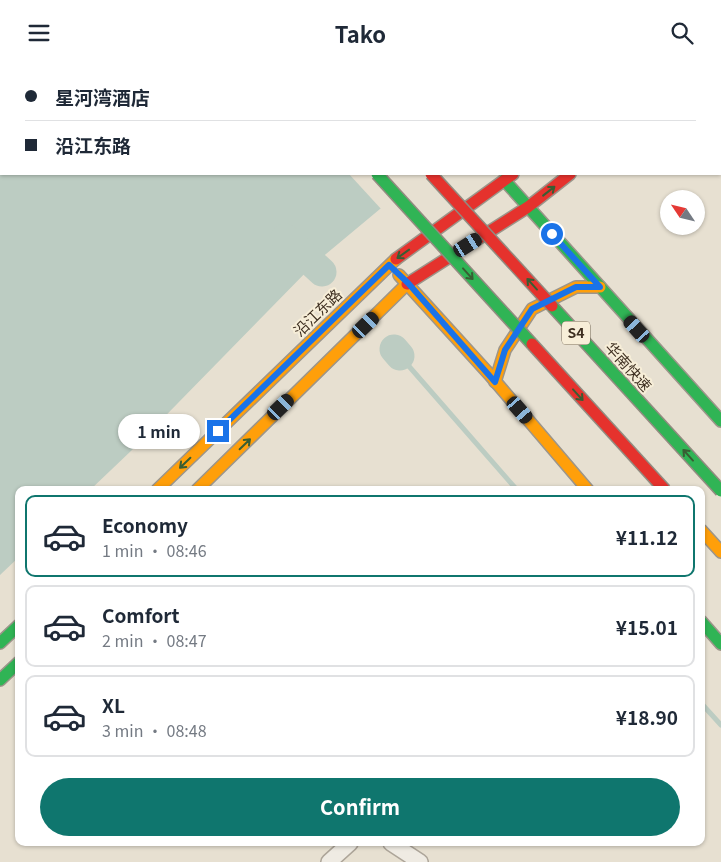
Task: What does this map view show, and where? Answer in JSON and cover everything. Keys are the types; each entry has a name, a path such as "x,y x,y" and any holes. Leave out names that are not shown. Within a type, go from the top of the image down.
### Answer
{"main road":[{"name":"S4","path":"378,175 661,486"},
{"name":"华南快速","path":"433,175 721,491"},
{"path":"201,486 408,283 528,207 569,175"},
{"path":"509,177 528,207 721,421"},
{"name":"沿江东路","path":"161,486 389,265 509,177"},
{"path":"389,265 408,283 585,486"},
{"path":"495,382 505,350 532,309 576,287 600,287"},
{"path":"705,533 721,552"},
{"path":"705,626 721,644"},
{"path":"0,643 15,629"},
{"path":"0,680 15,666"}],"street":[{"path":"329,862 347,846"},
{"path":"396,846 420,862"}],"shaded area":[{"path":"0,175 421,175 314,264 132,450 94,486 15,486 15,561 0,575"}],"pier":[{"path":"350,175 423,175 382,210"}],"waterway":[{"path":"285,238 322,272"},
{"path":"394,349 400,356"},
{"path":"400,356 514,486"},
{"path":"705,707 721,725"}],"traffic: fast":[{"path":"378,175 532,344"},
{"path":"504,180 721,421"},
{"path":"552,306 721,491"},
{"path":"705,626 721,644"},
{"path":"0,643 15,629"},
{"path":"0,680 15,666"}],"traffic: slow":[{"path":"161,486 396,259"},
{"path":"399,275 489,374 585,486"},
{"path":"201,486 407,284"},
{"path":"495,382 505,350 532,309 576,287 600,287"},
{"path":"705,534 721,552"}],"traffic: jam":[{"path":"432,175 552,306"},
{"path":"396,259 512,175"},
{"path":"407,284 528,207 569,175"},
{"path":"532,344 661,486"}],"route":[{"path":"218,431 389,265 408,283 495,382 505,350 532,309 576,287 600,287 552,234"}]}
